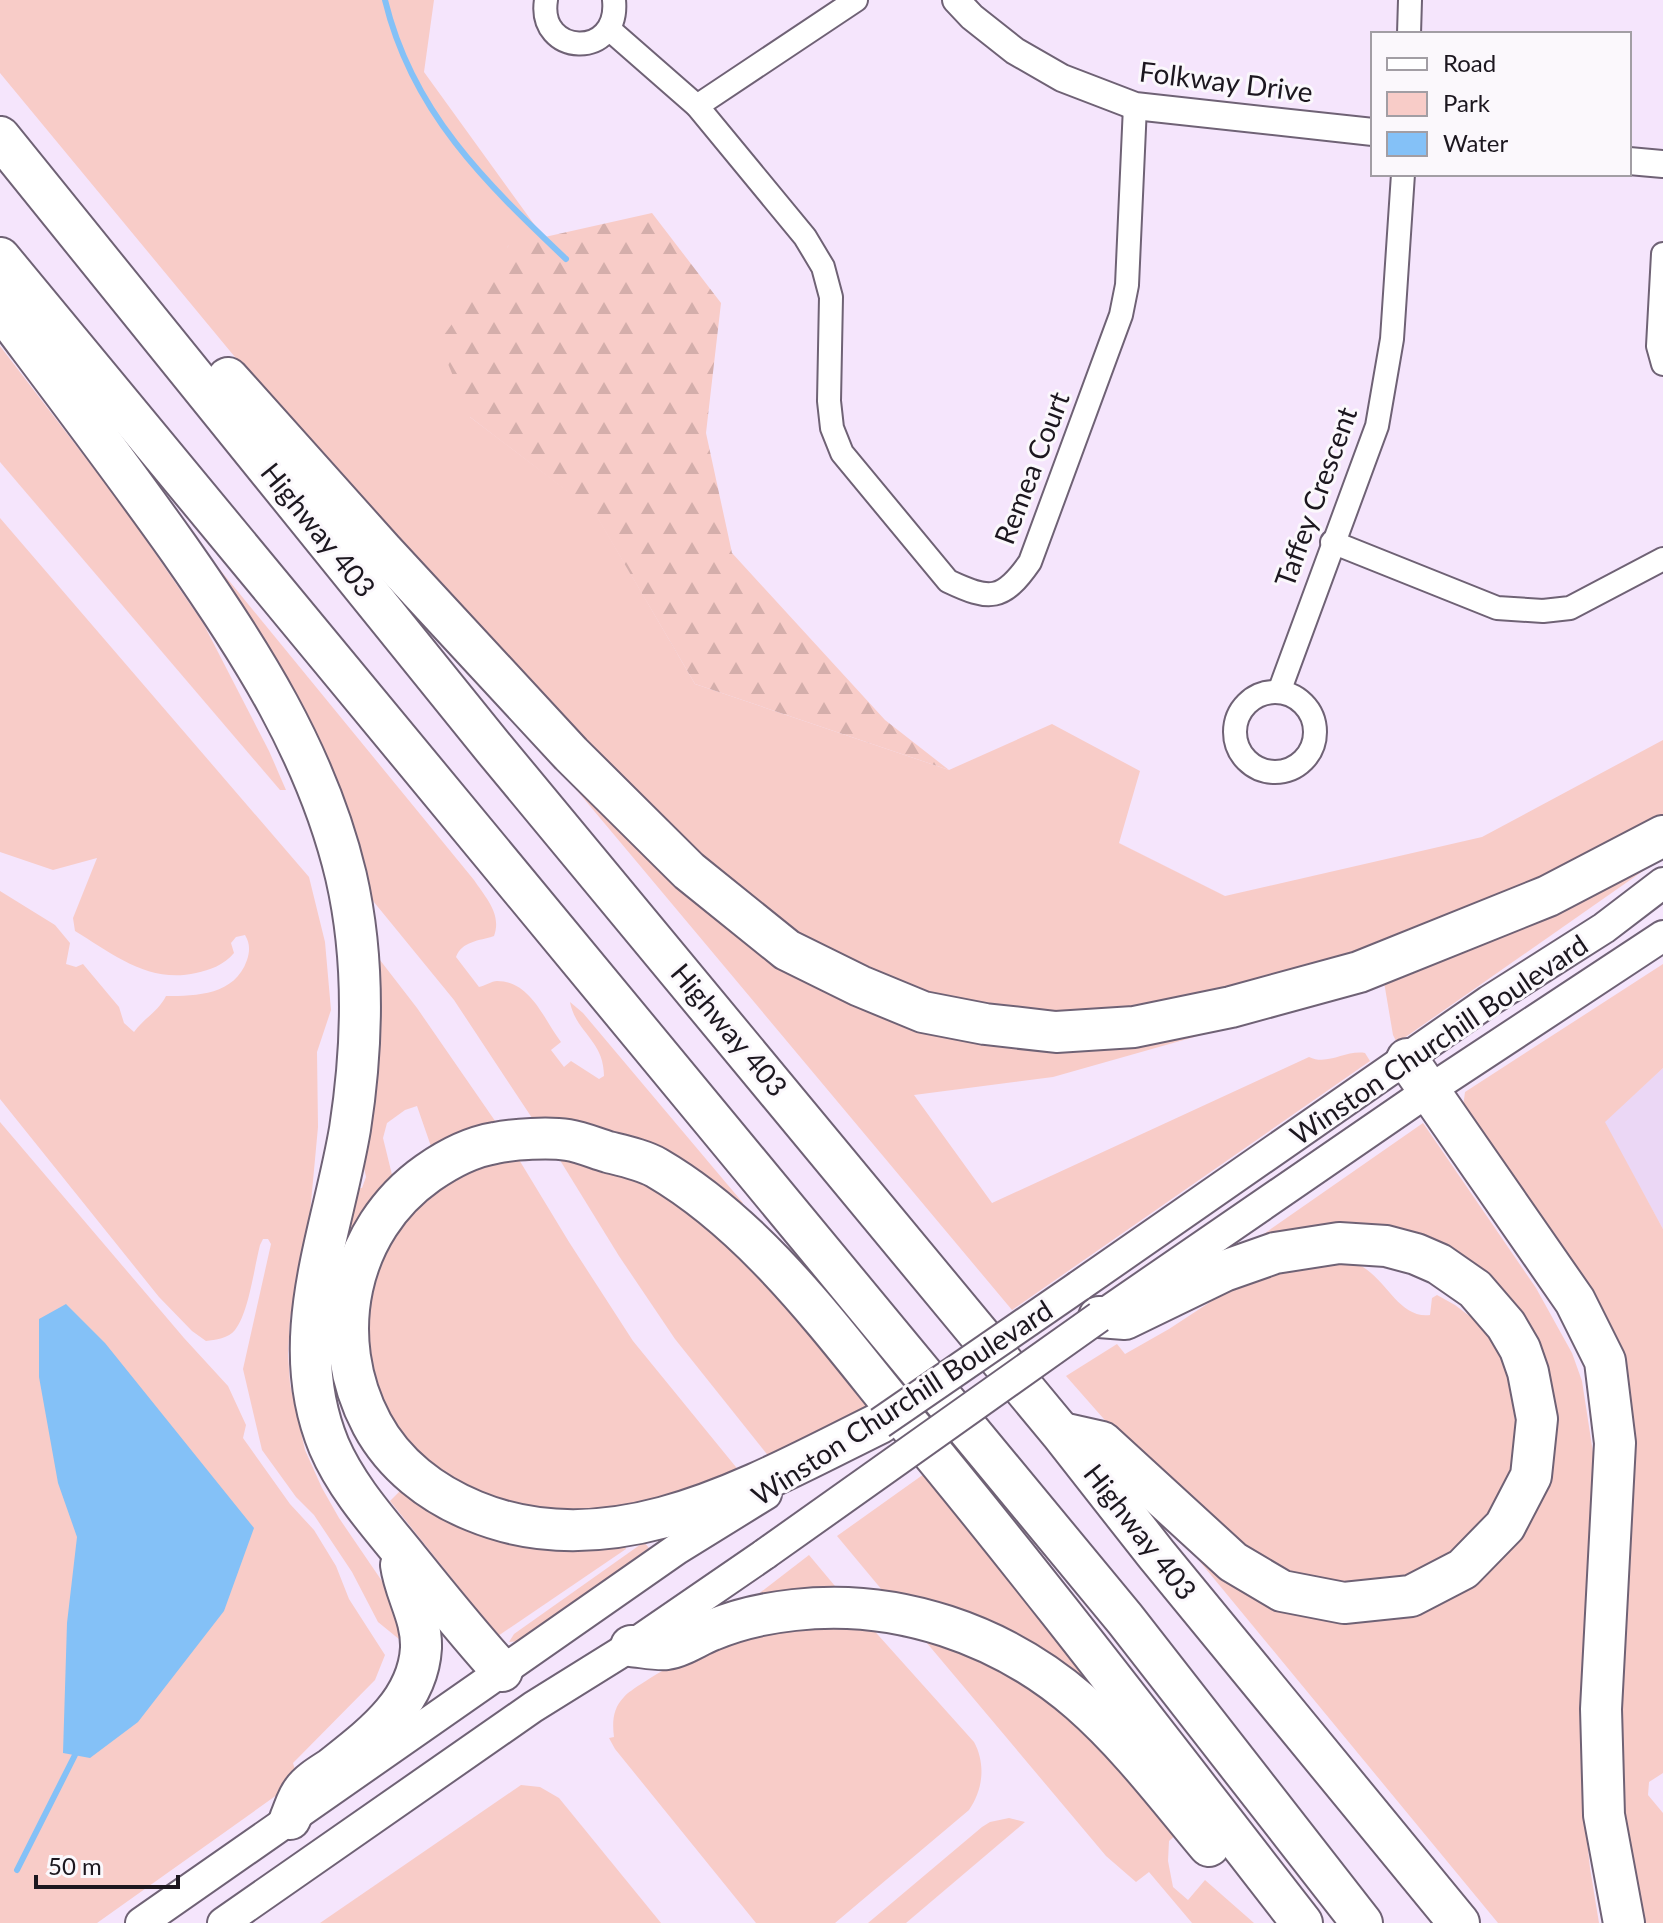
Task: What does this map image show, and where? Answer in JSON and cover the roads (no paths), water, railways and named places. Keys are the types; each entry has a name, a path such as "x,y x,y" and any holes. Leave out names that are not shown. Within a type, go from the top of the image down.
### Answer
{"highway":[{"name":"Highway 403","path":"0,137 492,746 1061,1433 1156,1554 1459,1923"},
{"path":"0,258 1125,1619 1362,1923"},
{"path":"109,271 144,284 529,709 689,871 787,950 860,986 923,1012 985,1024 1056,1032 1134,1027 1231,1007 1359,972 1548,896 1663,836"},
{"path":"0,307 157,518 239,638 283,710 309,765 334,833 346,879 360,990 360,1049 344,1161 315,1286 309,1342 314,1398 329,1447 359,1499 502,1671"},
{"path":"1418,1075 1575,1301 1605,1361 1615,1443 1601,1709 1604,1815 1624,1923"},
{"path":"880,1423 784,1470 719,1510 667,1516 619,1528 577,1532 530,1528 496,1519 429,1487 399,1461 374,1427 356,1387 350,1360 347,1322 357,1266 378,1225 404,1192 442,1163 466,1151 497,1142 566,1139 653,1165 726,1216 812,1308 985,1516 1302,1923"},
{"path":"1061,1433 1102,1442 1233,1562 1282,1591 1344,1603 1411,1596 1463,1569 1505,1526 1531,1476 1537,1419 1520,1349 1506,1325 1475,1289 1439,1264 1416,1254 1386,1246 1339,1243 1275,1253 1224,1271 1125,1319 1089,1302"},
{"path":"290,1819 303,1790 386,1722 402,1703 413,1682 420,1657 420,1634 413,1602 404,1585 400,1549"},
{"path":"631,1646 668,1649 748,1618 806,1609 845,1608 915,1617 946,1626 1019,1658 1083,1704 1145,1770 1274,1923"}],"main road":[{"name":"Winston Churchill Boulevard","path":"1418,1075 1489,1001 1604,928 1663,883"},
{"name":"Winston Churchill Boulevard","path":"223,1923 533,1707 631,1646 765,1554 1089,1302 1418,1075 1663,936"},
{"name":"Winston Churchill Boulevard","path":"880,1423 1089,1302"},
{"name":"Winston Churchill Boulevard","path":"141,1923 502,1671 719,1510"}],"street":[{"path":"546,0 545,16 551,29 560,39 573,44 587,44 609,29 615,16 614,0"},
{"path":"697,106 856,0"},
{"name":"Folkway Drive","path":"956,0 1015,51 1062,78 1135,106 1371,132"},
{"path":"1409,32 1410,0"},
{"name":"Remea Court","path":"609,29 697,106 805,237 823,267 831,297 829,401 832,428 842,453 948,581 969,591 992,595 1014,585 1030,562 1121,315 1127,285 1135,106"},
{"path":"1631,161 1663,164"},
{"name":"Taffey Crescent","path":"1279,692 1377,426 1392,339 1403,176"},
{"path":"1663,254 1658,346 1663,364"},
{"path":"1332,542 1497,608 1543,611 1570,608 1663,559"}],"water":[{"path":"66,1304 105,1343 254,1528 224,1611 138,1722 90,1758 63,1753 67,1623 77,1537 58,1483 39,1377 39,1319"}],"waterway":[{"path":"385,0 413,77 455,143 507,202 566,259"},
{"path":"17,1870 75,1755"}]}
